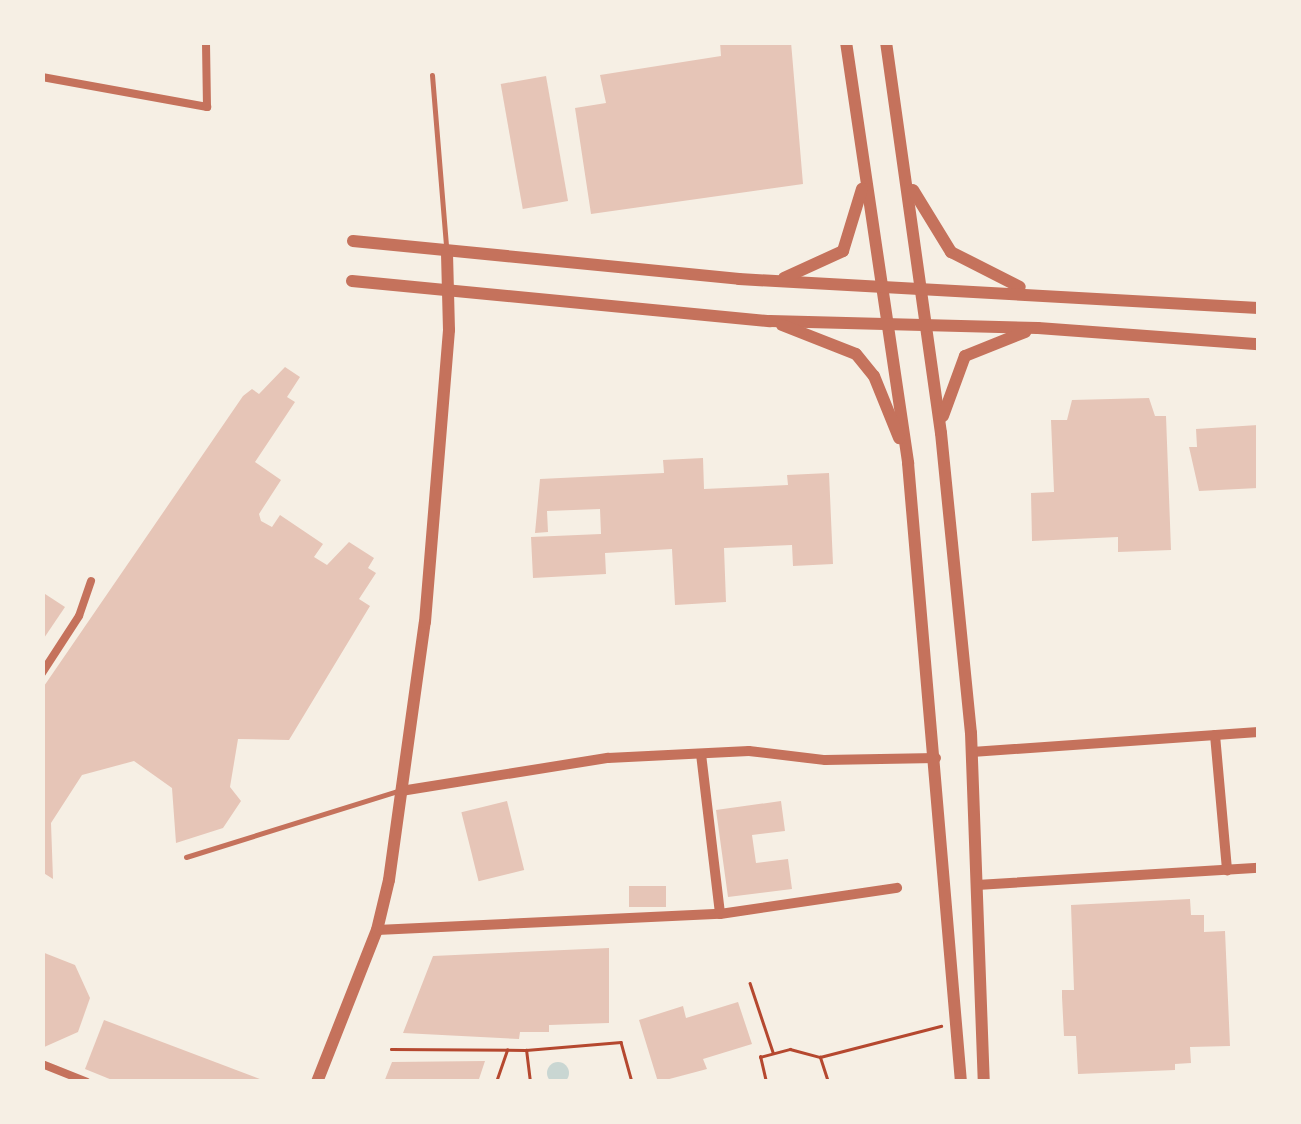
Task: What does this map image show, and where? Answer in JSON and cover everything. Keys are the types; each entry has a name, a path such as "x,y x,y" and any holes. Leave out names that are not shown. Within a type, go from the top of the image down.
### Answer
{"street":[{"path":"42,77 207,108 206,42"},
{"path":"846,42 908,463 936,758 960,1082"},
{"path":"886,42 941,434 972,752 984,1082"},
{"path":"906,170 951,252 1010,284 1046,293"},
{"path":"767,281 843,251 858,216 864,172"},
{"path":"353,242 447,254 767,281 1046,293 1258,308"},
{"path":"317,1082 378,930 401,791 425,622 448,292 447,254"},
{"path":"352,281 770,321 1038,328 1258,344"},
{"path":"770,321 856,354 884,396 908,463"},
{"path":"941,434 950,386 965,356 1038,328"},
{"path":"42,673 79,616 91,581"},
{"path":"972,752 1258,732"},
{"path":"1214,735 1227,870"},
{"path":"401,791 608,758 701,754 936,758"},
{"path":"701,754 720,914"},
{"path":"978,885 1258,868"},
{"path":"378,930 720,914 897,888"},
{"path":"42,1064 87,1082"}],"lane":[{"path":"432,75 447,254"},
{"path":"186,856 401,791"}],"path":[{"path":"750,984 773,1053"},
{"path":"766,1082 760,1057 790,1049 820,1057 957,1022"},
{"path":"390,1049 526,1050 621,1042 632,1082"},
{"path":"496,1082 507,1050"},
{"path":"526,1050 530,1082"},
{"path":"820,1057 828,1082"}],"shaded area":[{"path":"558,1062 566,1065 566,1081 558,1084 550,1081 547,1073 550,1065"}],"building":[{"path":"720,42 791,42 803,184 591,214 575,108 606,103 600,75 721,56"},
{"path":"546,76 568,201 523,209 501,84"},
{"path":"285,367 300,377 287,397 295,402 255,462 281,480 259,514 261,521 272,527 280,515 323,544 314,557 327,565 349,542 374,558 368,568 376,573 359,599 370,606 289,740 238,739 230,787 241,801 223,828 176,843 172,788 134,761 82,775 51,823 53,879 42,872 42,689 243,396 252,389 259,394"},
{"path":"1149,398 1155,416 1166,416 1171,550 1118,552 1118,537 1032,541 1031,493 1054,492 1051,420 1067,420 1072,400"},
{"path":"1258,425 1258,488 1199,491 1189,447 1197,447 1196,429"},
{"path":"703,458 704,489 788,485 787,475 829,473 833,564 793,566 792,545 724,548 726,602 675,605 672,549 605,553 606,574 533,578 531,537 601,534 600,509 547,511 548,532 535,533 540,479 664,473 663,460"},
{"path":"42,592 65,607 42,641"},
{"path":"507,801 524,870 479,881 461,812"},
{"path":"781,801 785,831 752,835 756,863 788,859 792,889 728,897 716,810"},
{"path":"629,886 666,886 666,907 629,907"},
{"path":"1190,899 1191,915 1204,915 1204,932 1225,931 1230,1046 1190,1047 1191,1063 1175,1064 1175,1070 1078,1074 1076,1036 1064,1036 1062,997 1062,990 1074,990 1071,905"},
{"path":"609,948 609,1023 549,1025 549,1032 520,1032 519,1039 403,1033 433,956"},
{"path":"42,952 75,965 90,998 78,1032 42,1048"},
{"path":"738,1002 752,1044 703,1059 707,1069 658,1082 639,1020 683,1006 686,1018"},
{"path":"104,1020 265,1082 117,1082 85,1069"},
{"path":"485,1061 478,1082 384,1082 392,1062"}]}
